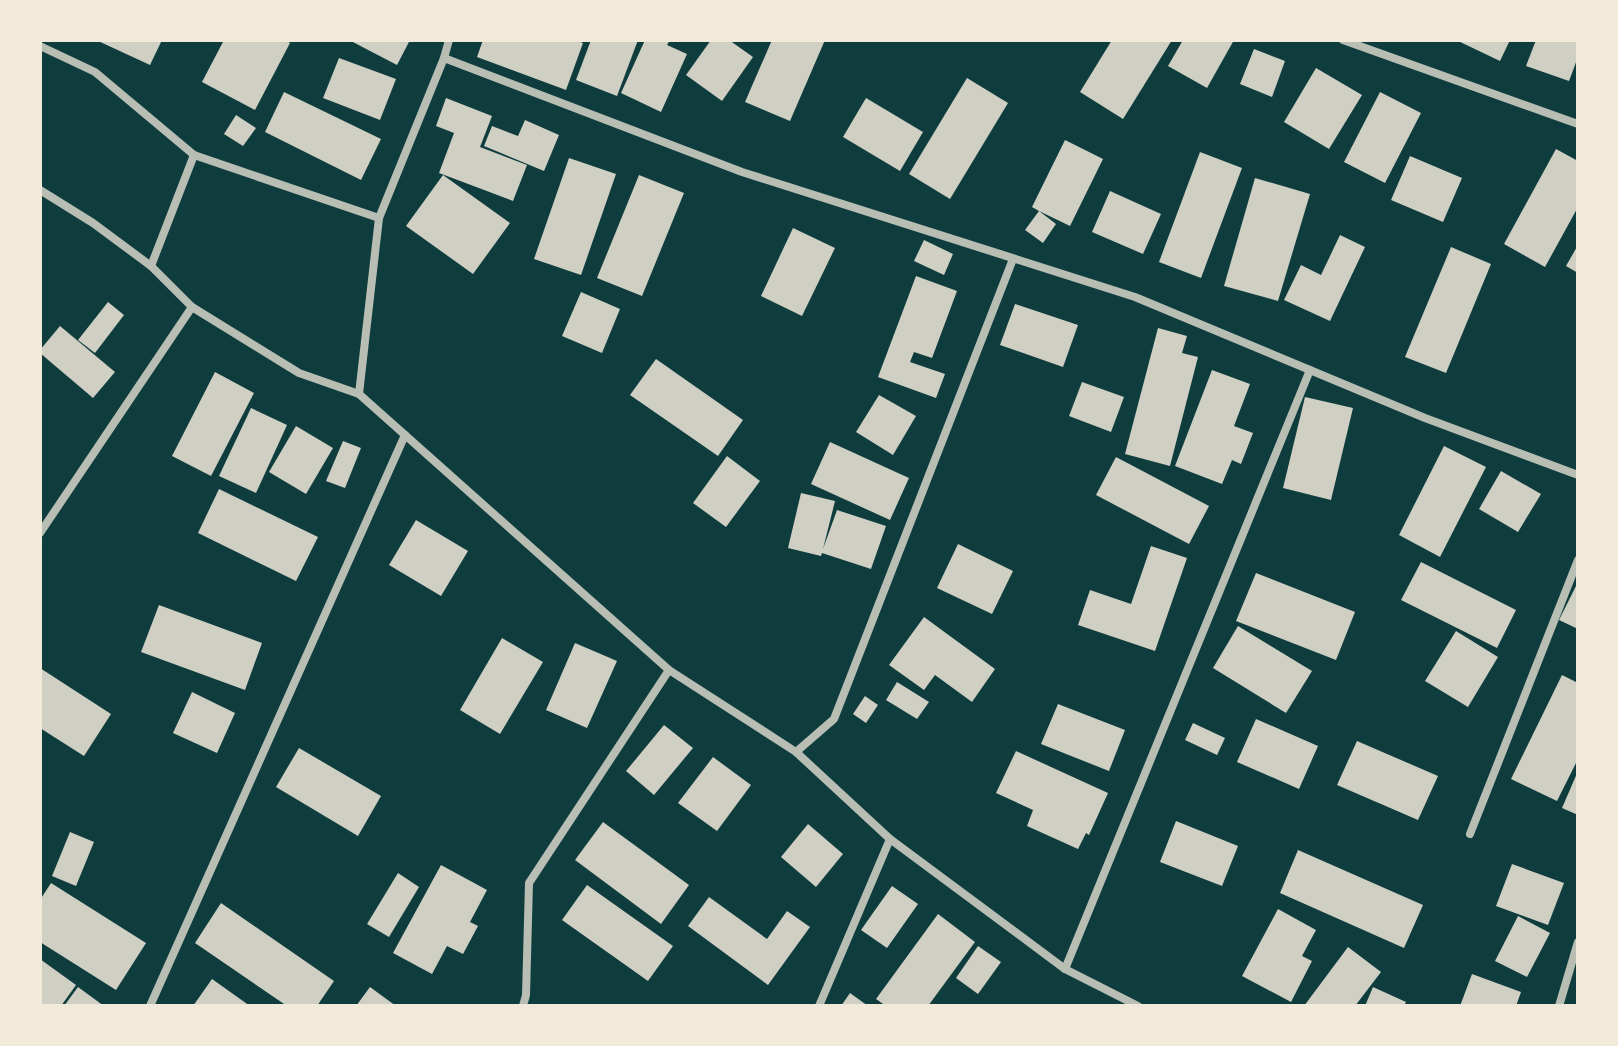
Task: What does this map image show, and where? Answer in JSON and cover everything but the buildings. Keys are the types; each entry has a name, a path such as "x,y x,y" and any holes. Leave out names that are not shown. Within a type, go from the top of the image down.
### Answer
{"street":[{"path":"359,394 379,218 449,40"},
{"path":"1343,40 1578,124"},
{"path":"40,46 95,72 194,155 379,218"},
{"path":"444,58 742,172 1135,297 1425,418 1578,475"},
{"path":"151,266 194,155"},
{"path":"40,190 93,223 151,266 192,307 299,373 359,394 669,670 796,752 890,839 1065,969 1138,1006"},
{"path":"796,752 834,719 1013,259"},
{"path":"40,533 192,307"},
{"path":"1065,969 1310,370"},
{"path":"150,1006 405,435"},
{"path":"1470,834 1578,560"},
{"path":"523,1006 526,995 529,883 669,670"},
{"path":"819,1006 890,839"},
{"path":"1559,1006 1578,942"}]}
